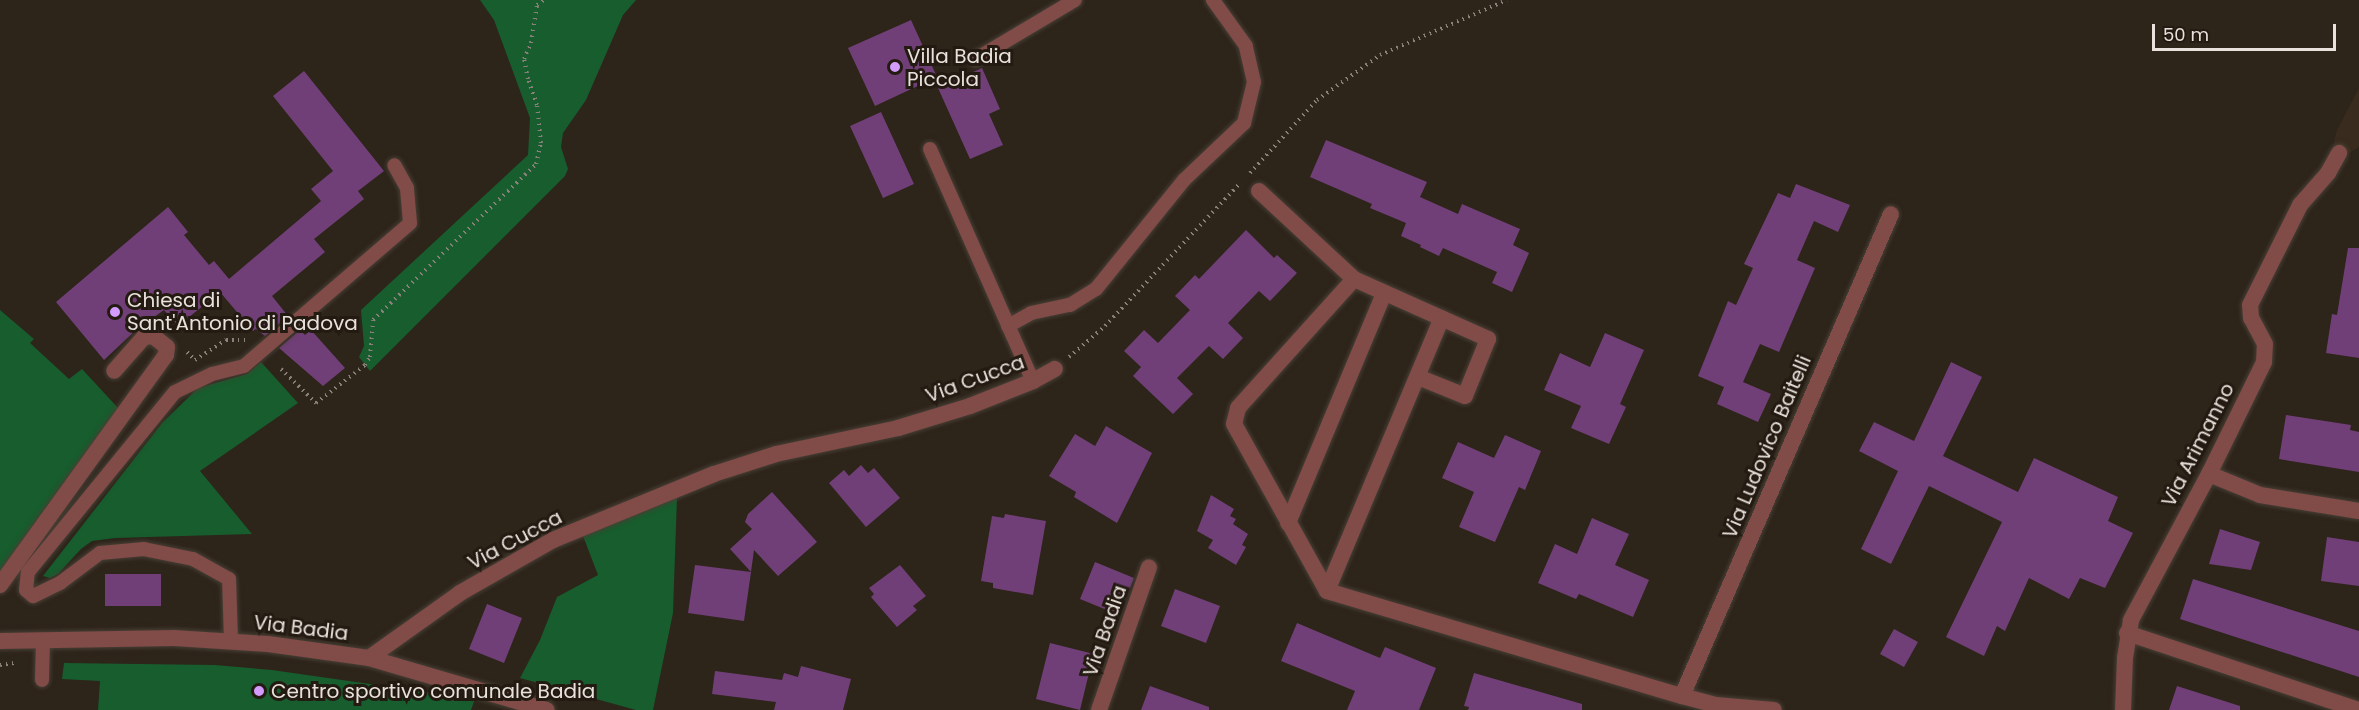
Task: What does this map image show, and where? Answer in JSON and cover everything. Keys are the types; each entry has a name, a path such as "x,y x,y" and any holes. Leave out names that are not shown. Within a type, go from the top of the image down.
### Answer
{"street":[{"name":"Via Arimanno","path":"2123,710 2127,633 2142,596 2209,474 2264,362 2265,344 2251,318 2250,305 2300,205 2328,173 2339,153"},
{"path":"1259,191 1354,279 1488,339 1465,396 1418,377"},
{"name":"Via Ludovico Baitelli","path":"1682,696 1891,214"},
{"path":"1354,279 1238,408 1234,424 1327,591 1682,696 1716,705 1774,710"},
{"path":"1288,523 1384,294"},
{"path":"1327,591 1442,318"},
{"path":"0,585 166,356 167,347 153,336 144,338 114,371"},
{"name":"Via Cucca","path":"369,658 460,593 553,540 714,474 776,454 898,428 970,406 1033,381 1054,369"},
{"path":"2209,474 2260,495 2359,511"},
{"name":"Via Badia","path":"1099,710 1149,567"},
{"path":"2127,633 2358,710"},
{"name":"Via Badia","path":"0,641 174,638 231,641 369,658 547,710"}],"lane":[{"path":"976,59 1075,0"},
{"path":"1008,326 1031,313 1070,305 1096,289 1184,180 1244,123 1254,82 1246,46 1213,0"},
{"path":"930,149 1033,381"},
{"path":"231,641 229,579 193,559 144,549 100,553 60,583 33,596 26,590 28,572 175,392 212,374 244,366 410,223 407,188 394,165"},
{"path":"42,680 43,640"}],"path":[{"path":"281,369 316,404 365,365 370,357 373,320 536,164 541,144 537,105 528,79 525,59 531,43 537,2 544,0"},
{"name":"Via Cucca","path":"1054,369 1105,326 1317,100 1380,55 1507,0"},
{"path":"191,356 195,360 226,340 239,338 254,342"},
{"path":"0,665 42,661"}],"shaded area":[{"path":"2359,88 2359,147 2346,155 2332,150 2337,130"}],"green space":[{"path":"480,0 636,0 623,15 586,100 563,133 561,147 568,169 565,176 370,371 359,357 364,346 361,310 528,155 530,118 494,20"},
{"path":"0,310 34,339 30,343 69,379 82,369 119,409 0,573"},
{"path":"261,362 298,403 200,471 252,534 115,538 92,541 81,549 58,574 50,578 43,576 162,423 198,388 247,374"},
{"path":"677,498 673,613 653,710 636,710 520,678 540,640 557,597 598,575 583,536"},
{"name":"Centro sportivo comunale Badia","path":"64,663 215,665 272,670 475,699 471,710 98,710 100,681 62,679"}],"building":[{"path":"911,20 937,77 875,106 848,48"},
{"path":"982,68 1000,109 989,114 1003,145 970,159 938,88"},
{"path":"304,71 384,171 358,191 364,199 314,239 325,252 272,296 288,316 265,336 256,329 253,331 220,292 178,326 164,310 136,330 104,360 56,302 168,207 188,232 184,235 209,265 214,261 229,279 321,201 311,189 333,171 273,96"},
{"path":"881,112 914,184 883,198 850,126"},
{"path":"1326,140 1427,182 1420,197 1458,214 1462,204 1520,229 1513,245 1529,253 1512,292 1492,283 1497,272 1443,248 1439,256 1420,247 1421,245 1401,236 1406,223 1370,208 1372,204 1310,177"},
{"path":"1796,184 1850,205 1838,232 1814,221 1797,260 1815,268 1779,352 1760,344 1743,382 1771,394 1758,422 1717,404 1724,387 1698,376 1728,301 1736,305 1753,268 1744,264 1778,193 1790,198"},
{"path":"1246,230 1274,258 1277,255 1297,273 1270,301 1259,291 1228,323 1243,338 1223,359 1209,346 1177,378 1193,394 1173,414 1133,376 1141,367 1124,351 1144,330 1158,343 1190,310 1175,296 1195,275 1199,279"},
{"path":"2348,248 2359,248 2359,358 2326,353 2332,314 2337,315"},
{"path":"300,330 305,335 311,330 345,368 323,386 279,348"},
{"path":"1605,333 1644,350 1620,404 1626,407 1609,444 1571,428 1581,406 1544,390 1560,353 1590,367"},
{"path":"1951,362 1982,377 1943,456 2018,492 2034,458 2118,497 2108,521 2133,533 2105,588 2080,578 2069,599 2029,578 2005,631 1997,626 1984,656 1946,637 2002,522 1929,486 1891,564 1861,549 1898,471 1859,451 1874,422 1914,441"},
{"path":"2286,415 2351,425 2350,430 2359,432 2359,472 2279,459"},
{"path":"1106,426 1152,453 1117,523 1074,497 1076,492 1049,476 1075,434 1095,446"},
{"path":"1505,435 1541,451 1525,490 1519,487 1495,542 1459,527 1474,492 1442,478 1458,442 1494,458"},
{"path":"861,465 868,473 874,468 900,498 866,527 829,483 844,470 849,476"},
{"path":"772,492 817,542 778,576 754,550 751,572 730,549 752,529 745,522 748,514"},
{"path":"1211,495 1234,509 1230,516 1236,519 1233,524 1248,534 1242,545 1246,547 1236,565 1208,548 1213,540 1197,531"},
{"path":"1005,514 1046,521 1033,595 993,588 993,583 981,581 992,516 1004,518"},
{"path":"1592,518 1629,534 1615,565 1649,580 1633,617 1579,594 1576,599 1538,583 1555,544 1577,554"},
{"path":"2220,529 2260,542 2251,570 2209,564"},
{"path":"2327,537 2359,542 2359,586 2321,581"},
{"path":"1095,562 1134,578 1119,615 1080,599"},
{"path":"695,565 751,572 744,621 688,613"},
{"path":"900,565 926,596 913,606 917,610 897,627 871,597 874,594 869,588"},
{"path":"105,574 161,574 161,606 105,606"},
{"path":"2193,579 2359,631 2359,677 2180,619"},
{"path":"1175,589 1220,606 1206,643 1161,626"},
{"path":"487,604 522,618 504,663 469,649"},
{"path":"1297,623 1380,658 1385,647 1436,668 1419,710 1347,710 1355,691 1281,661"},
{"path":"1894,629 1918,642 1904,667 1880,654"},
{"path":"1050,643 1102,656 1098,675 1089,673 1080,710 1036,699"},
{"path":"801,666 851,679 843,710 774,710 776,702 712,694 715,671 782,680 784,673 798,677"},
{"path":"1474,673 1582,704 1582,710 1468,710 1469,707 1464,706"},
{"path":"1150,686 1209,707 1209,710 1141,710"},
{"path":"2177,686 2240,706 2240,710 2169,710"}],"place":[{"name":"Villa Badia Piccola","path":"895,67"},
{"name":"Chiesa di Sant'Antonio di Padova","path":"115,312"},
{"name":"Centro sportivo comunale Badia","path":"259,691"}]}
